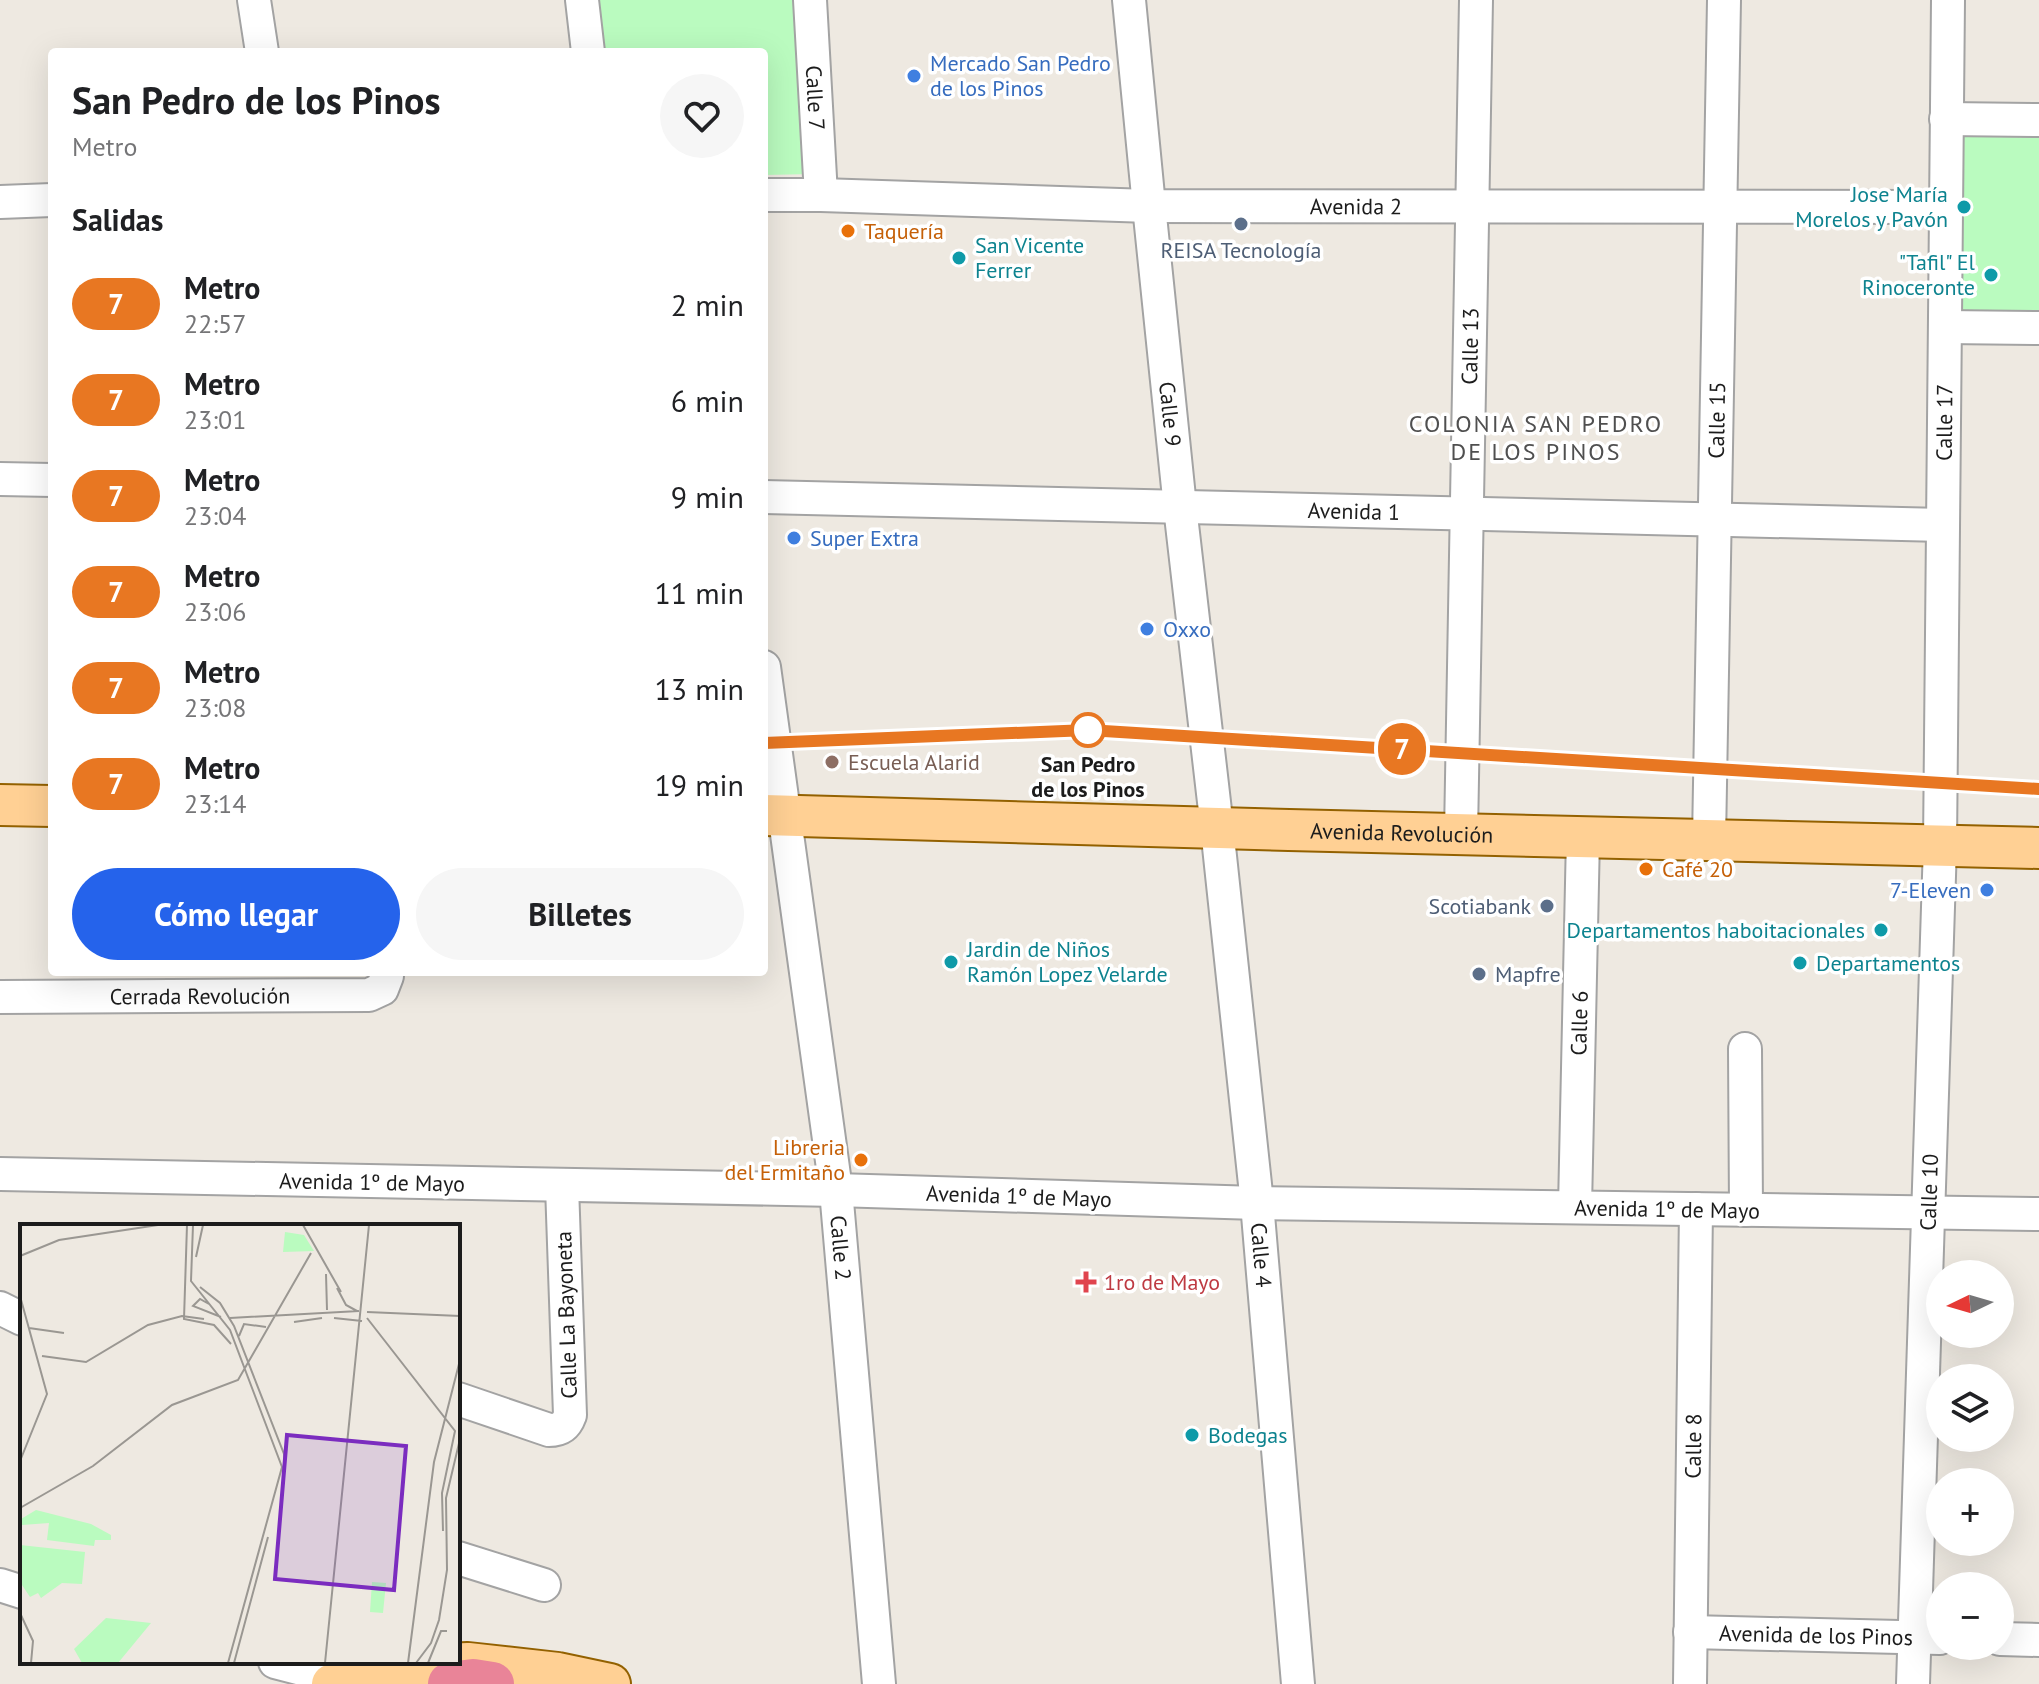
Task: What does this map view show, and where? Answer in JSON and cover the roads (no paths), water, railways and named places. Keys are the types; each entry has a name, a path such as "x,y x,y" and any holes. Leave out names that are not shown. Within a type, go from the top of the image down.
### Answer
{"highway":[{"path":"450,1684 473,1681 492,1684"}],"main road":[{"path":"0,805 48,806"},
{"name":"Avenida Revolución","path":"774,815 2039,848"},
{"path":"460,1663 558,1673 610,1684"},
{"path":"338,1682 380,1667 446,1664"}],"street":[{"path":"254,0 261,48"},
{"path":"582,0 588,48"},
{"name":"Calle 7","path":"810,0 821,195"},
{"name":"Calle 9","path":"1129,0 1180,507 1217,828"},
{"name":"Calle 13","path":"1461,834 1476,0"},
{"name":"Calle 15","path":"1709,840 1724,0"},
{"name":"Calle 17","path":"1940,845 1948,0"},
{"path":"1946,119 2039,120"},
{"name":"Avenida 2","path":"768,195 1149,206 1946,207"},
{"path":"0,202 48,200"},
{"path":"1945,327 2039,328"},
{"path":"0,479 48,480"},
{"name":"Avenida 1","path":"768,497 1943,525"},
{"path":"768,726 774,815"},
{"name":"Calle 2","path":"774,815 836,1190 879,1684"},
{"name":"Calle 4","path":"1217,828 1257,1203 1298,1684"},
{"name":"Calle 6","path":"1575,1207 1583,837"},
{"name":"Calle 10","path":"1927,1572 1928,1212 1940,845"},
{"name":"Cerrada Revolución","path":"0,997 369,995 382,989 387,976"},
{"path":"1745,1049 1746,1210"},
{"name":"Avenida 1º de Mayo","path":"0,1174 836,1190 1257,1203 2039,1214"},
{"name":"Calle La Bayoneta","path":"460,1400 549,1430 559,1430 567,1424 570,1415 562,1186"},
{"name":"Calle 8","path":"1690,1684 1696,1209"},
{"path":"0,1308 20,1318"},
{"path":"460,1559 544,1585"},
{"path":"0,1585 20,1591"},
{"name":"Avenida de los Pinos","path":"1690,1632 1926,1637"},
{"path":"2014,1639 2039,1640"},
{"name":"Calle 10","path":"1913,1684 1926,1640"},
{"path":"281,1664 338,1682"}],"metro line":[{"name":"7","path":"768,743 1088,730 2039,789"}],"place":[{"name":"Mercado San Pedro de los Pinos","path":"914,76"},
{"name":"Jose María Morelos y Pavón","path":"1964,207"},
{"name":"REISA Tecnología","path":"1241,224"},
{"name":"Taquería","path":"848,231"},
{"name":"San Vicente Ferrer","path":"959,258"},
{"name":"\"Tafil\" El Rinoceronte","path":"1991,275"},
{"name":"Super Extra","path":"794,538"},
{"name":"Oxxo","path":"1147,629"},
{"name":"San Pedro de los Pinos","path":"1088,730"},
{"name":"Escuela Alarid","path":"832,762"},
{"name":"Café 20","path":"1646,869"},
{"name":"7-Eleven","path":"1987,890"},
{"name":"Scotiabank","path":"1547,906"},
{"name":"Departamentos haboitacionales","path":"1881,930"},
{"name":"Jardin de Niños Ramón Lopez Velarde","path":"951,962"},
{"name":"Departamentos","path":"1800,963"},
{"name":"Mapfre","path":"1479,974"},
{"name":"Libreria del Ermitaño","path":"861,1160"},
{"name":"1ro de Mayo","path":"1086,1282"},
{"name":"Bodegas","path":"1192,1435"}],"district":[{"name":"COLONIA SAN PEDRO DE LOS PINOS","path":"1536,438"}]}
